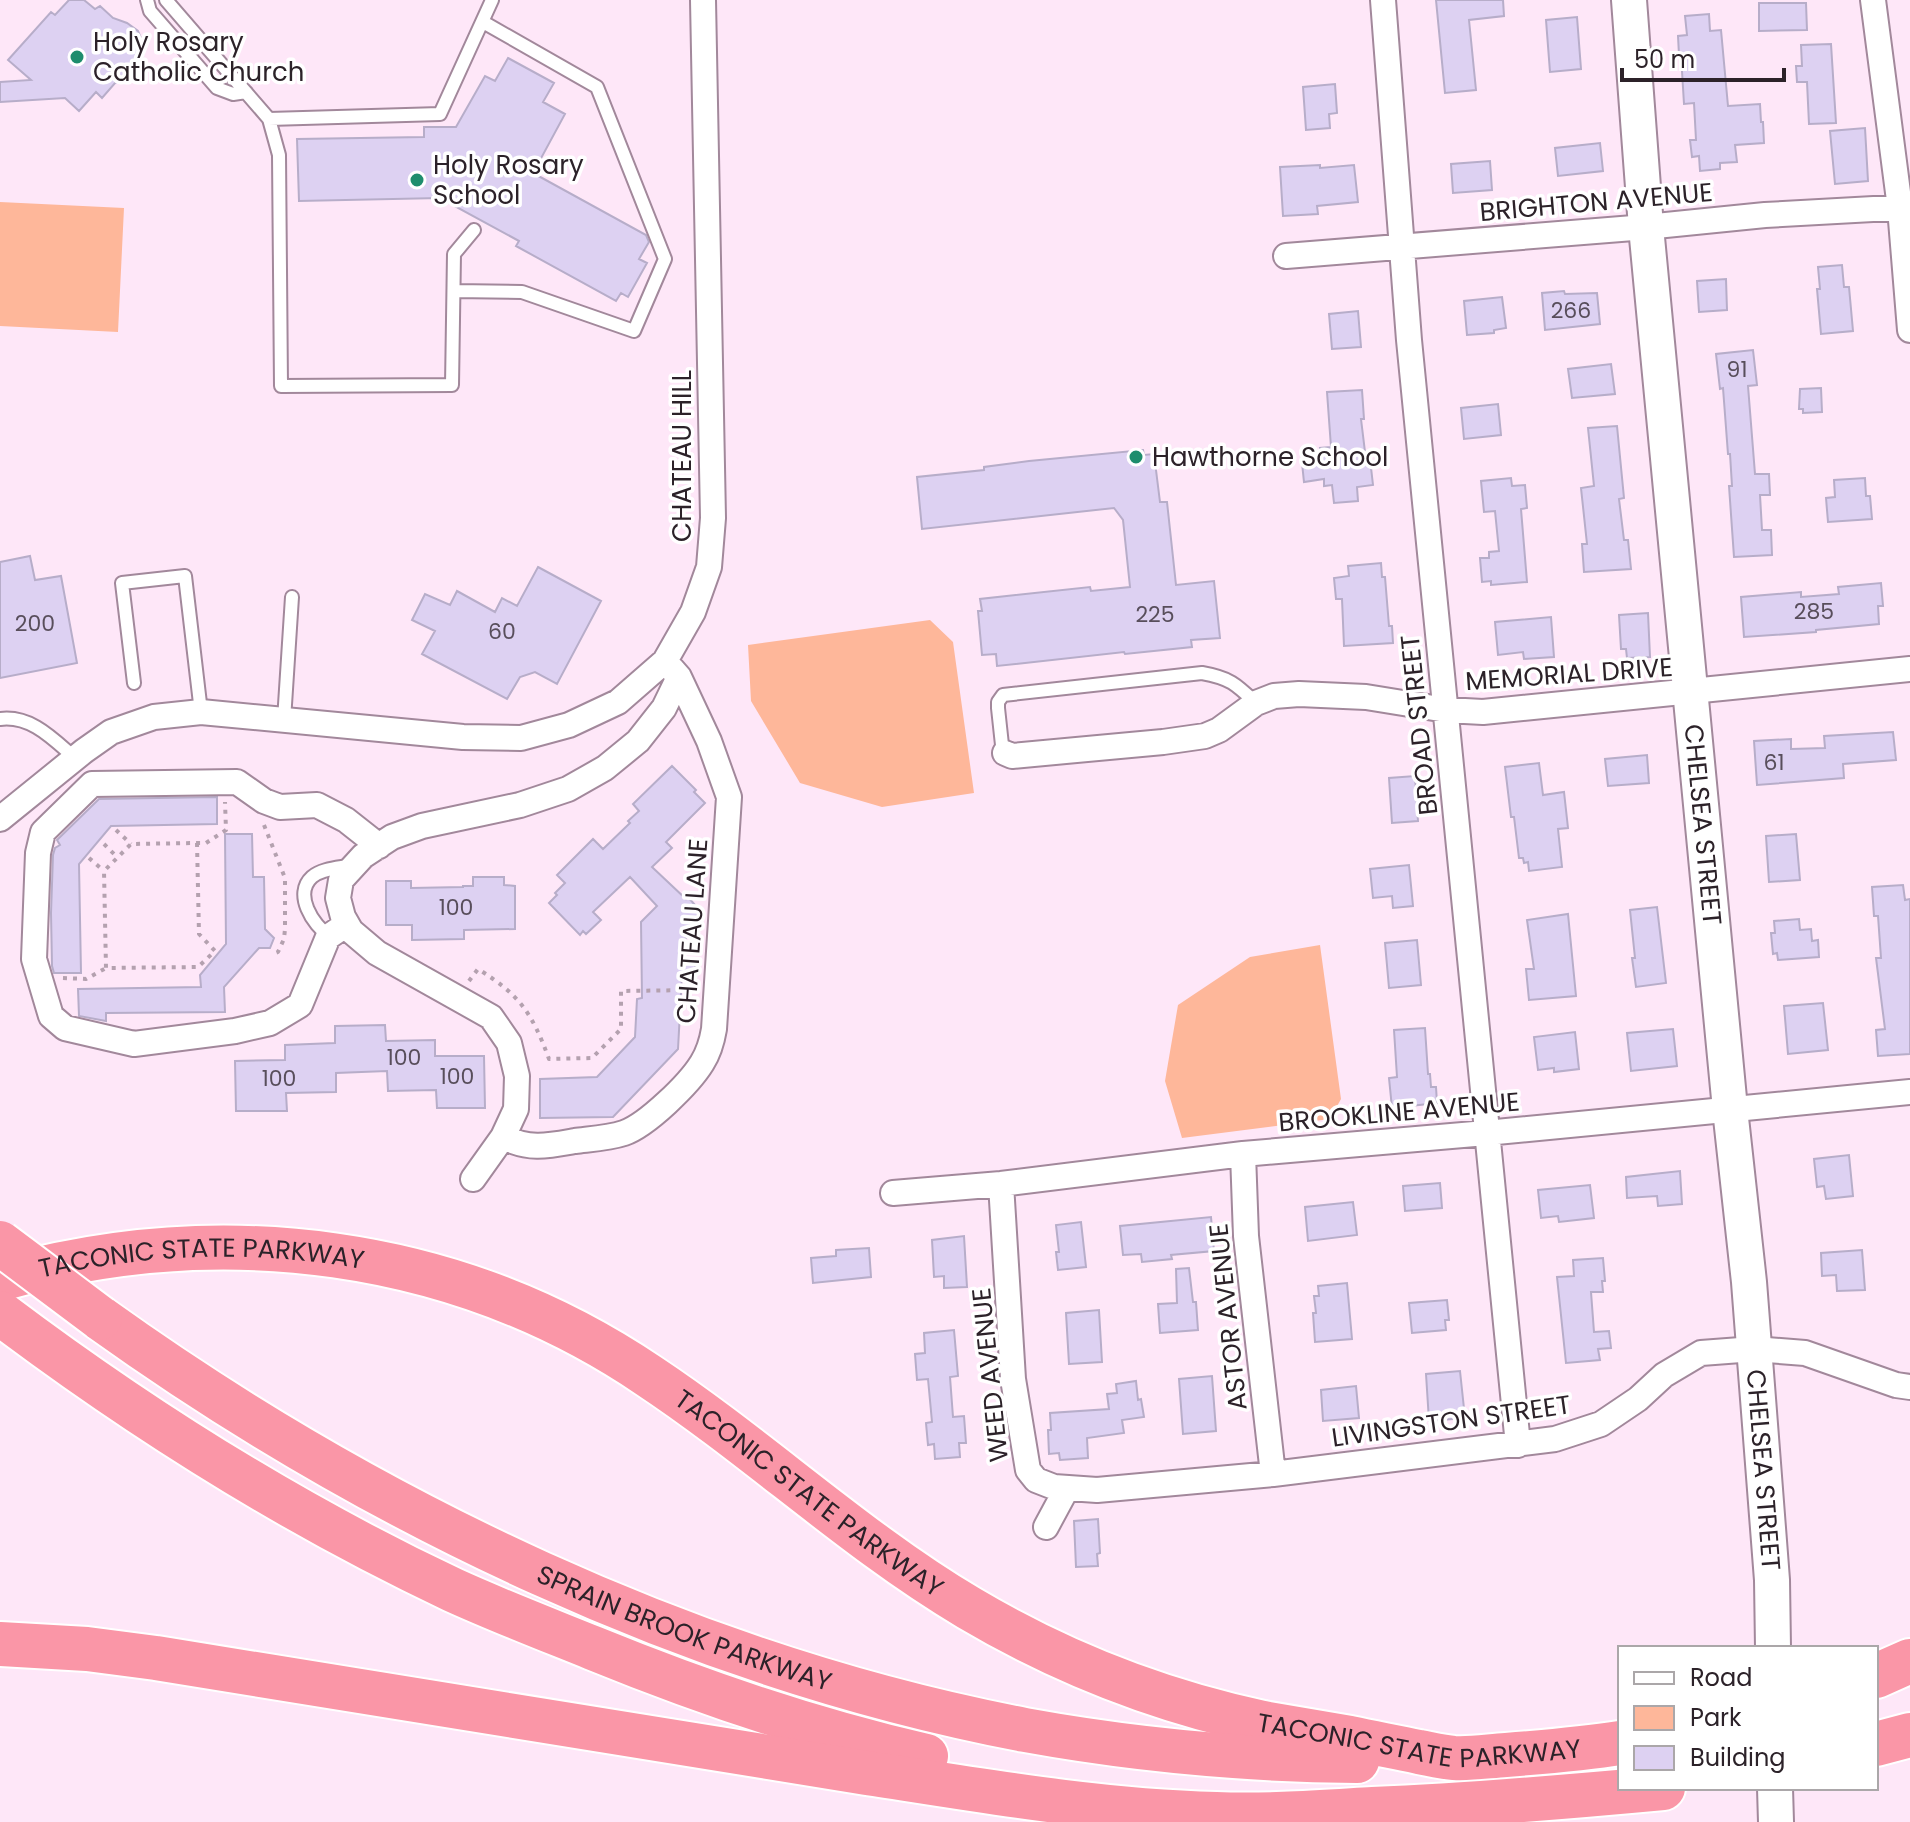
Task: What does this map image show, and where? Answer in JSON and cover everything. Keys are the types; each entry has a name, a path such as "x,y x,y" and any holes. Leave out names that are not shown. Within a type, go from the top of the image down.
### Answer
{"highway":[{"name":"SPRAIN BROOK PARKWAY","path":"0,1243 100,1318 203,1389 352,1478 496,1552 583,1591 681,1631 794,1671 949,1714 1126,1746 1284,1760 1387,1762 1455,1758"},
{"name":"TACONIC STATE PARKWAY","path":"0,1279 112,1254 226,1247 340,1256 399,1267 456,1283 543,1317 647,1374 937,1589 1009,1631 1118,1680 1230,1715 1455,1758 1618,1743"},
{"name":"SPRAIN BROOK PARKWAY","path":"0,1313 119,1399 194,1447 367,1547 486,1604 720,1697 874,1744 1027,1777 1104,1789 1222,1801 1420,1807"},
{"name":"TACONIC STATE PARKWAY","path":"0,1644 74,1648 156,1658 762,1757 1083,1804 1216,1814 1296,1813 1533,1800 1641,1790"},
{"path":"1878,1675 1910,1661"},
{"path":"1878,1686 1910,1677"},
{"path":"1878,1743 1910,1735"}],"street":[{"name":"CHATEAU HILL","path":"0,819 111,732 154,717 201,712 463,737 521,738 569,725 618,702 672,669 709,567 713,518 703,0"},
{"name":"BROAD STREET","path":"1383,0 1409,340 1518,1445"},
{"name":"CHELSEA STREET","path":"1629,0 1646,227 1749,1282 1772,1580 1773,1646"},
{"path":"1873,0 1905,207 1910,330"},
{"name":"BRIGHTON AVENUE","path":"1286,256 1765,215 1905,207"},
{"path":"379,846 346,820 317,805 280,807 264,801 237,782 92,784 43,832 38,853 34,959 51,1016 65,1028 134,1044 235,1031 270,1023 300,1005 343,917 338,898 341,880 363,856 379,846 392,837 422,826 520,805 568,789 605,768 638,741 664,708 672,669"},
{"name":"CHATEAU LANE","path":"503,1137 518,1145 547,1146 622,1133 641,1125 700,1066 710,1048 714,1029 729,797 709,741 672,669"},
{"name":"MEMORIAL DRIVE","path":"1005,753 1012,756 1205,736 1230,724 1256,703 1274,696 1366,697 1446,710 1483,712 1910,669"},
{"path":"338,930 351,931 377,953 491,1017 509,1043 517,1076 516,1109 503,1137 473,1179"},
{"name":"BROOKLINE AVENUE","path":"893,1193 1001,1184 1243,1154 1910,1092"},
{"name":"ASTOR AVENUE","path":"1243,1154 1246,1236 1273,1474"},
{"name":"WEED AVENUE","path":"1001,1184 1013,1379 1028,1470 1036,1480 1067,1488"},
{"name":"LIVINGSTON STREET","path":"1067,1488 1097,1490 1273,1474 1555,1439 1601,1424 1638,1399 1664,1375 1701,1353 1754,1349 1805,1353 1896,1385 1910,1387"},
{"path":"1046,1527 1067,1488"},
{"path":"1775,1790 1776,1822"}],"lane":[{"path":"147,0 150,11 217,88 233,94 246,92"},
{"path":"166,0 269,119 279,155 281,386 452,385 454,254 474,230"},
{"path":"269,119 440,114 492,0"},
{"path":"454,291 522,292 634,331 665,259 597,87 483,22"},
{"path":"134,683 122,583 185,576 201,712"},
{"path":"284,720 292,597"},
{"path":"1005,753 998,708 1003,695 1202,673 1222,677 1237,685 1256,703"},
{"path":"0,719 23,719 75,758"},
{"path":"338,930 314,923 307,910 306,884 324,871 355,865"}],"path":[{"path":"116,830 131,844 206,843 226,830 224,792"},
{"path":"264,816 264,825 285,878 284,939 278,952 273,954"},
{"path":"61,978 86,979 106,968 198,967 215,951 199,934 197,843"},
{"path":"104,844 118,858"},
{"path":"104,871 131,844"},
{"path":"89,858 104,871 106,968"},
{"path":"463,984 467,984 478,969 502,984 520,1001 534,1021 549,1059 592,1058 621,1029 621,991 698,990"}],"green space":[{"path":"0,202 124,208 118,332 0,326"},
{"path":"930,620 953,642 974,793 882,807 800,783 751,701 748,645"},
{"path":"1320,945 1341,1099 1330,1119 1182,1138 1165,1081 1178,1005 1250,957"}],"building":[{"name":"Holy Rosary Catholic Church","path":"69,0 84,0 95,9 100,6 113,18 138,31 145,48 140,66 130,76 115,83 102,98 96,92 79,111 65,98 0,102 0,82 31,80 8,60 51,12 55,15"},
{"path":"1436,0 1503,0 1504,16 1469,20 1476,90 1445,93"},
{"path":"1759,3 1806,3 1807,30 1759,31"},
{"path":"1709,14 1710,31 1721,30 1728,106 1760,104 1764,143 1735,145 1737,162 1720,163 1720,169 1700,171 1699,156 1692,157 1690,140 1696,140 1694,103 1684,104 1678,36 1687,35 1685,16"},
{"path":"1577,17 1581,69 1550,72 1546,20"},
{"path":"1831,44 1836,123 1809,124 1807,82 1797,82 1796,66 1802,66 1801,45"},
{"name":"Holy Rosary School","path":"508,58 554,83 543,102 565,114 533,173 646,235 649,242 639,259 647,263 628,297 621,293 616,301 516,246 519,241 440,198 299,201 297,139 424,137 424,127 456,127 485,76 495,81"},
{"path":"1335,84 1337,113 1329,114 1330,128 1306,130 1303,87"},
{"path":"1865,128 1868,181 1835,184 1830,131"},
{"path":"1600,143 1603,171 1558,176 1555,148"},
{"path":"1490,161 1492,190 1453,193 1451,164"},
{"path":"1320,165 1320,168 1354,165 1358,202 1317,206 1318,214 1283,216 1280,167"},
{"path":"1842,265 1844,287 1849,287 1853,331 1821,334 1818,267"},
{"path":"1726,279 1727,310 1699,312 1697,281"},
{"path":"1564,291 1565,294 1597,293 1600,324 1545,330 1542,293"},
{"path":"1502,297 1506,328 1494,330 1494,333 1467,335 1464,301"},
{"path":"1358,311 1361,347 1332,349 1329,314"},
{"path":"1753,350 1757,385 1748,386 1755,474 1769,474 1770,495 1760,495 1762,530 1771,530 1772,555 1734,557 1730,454 1716,354"},
{"path":"1611,364 1615,394 1572,398 1568,369"},
{"path":"1821,388 1822,412 1803,413 1803,409 1799,409 1800,389"},
{"path":"1362,390 1364,419 1361,419 1366,460 1370,459 1373,485 1357,487 1358,501 1334,503 1332,485 1324,486 1324,479 1304,482 1302,463 1322,461 1320,448 1331,447 1327,392"},
{"path":"1498,404 1501,435 1464,439 1461,408"},
{"path":"1617,426 1624,498 1619,499 1631,569 1584,572 1582,544 1587,544 1581,488 1594,486 1588,428"},
{"path":"1143,450 1144,455 1154,454 1160,502 1167,502 1176,585 1214,581 1220,638 1191,640 1192,647 997,666 996,654 982,655 978,611 982,611 980,599 1090,587 1091,591 1130,587 1123,520 1114,508 922,529 917,477 984,470 984,467 1029,461"},
{"path":"1511,478 1512,486 1525,485 1527,508 1521,509 1527,582 1491,585 1491,581 1482,582 1480,558 1489,558 1489,552 1499,551 1495,511 1484,512 1481,481"},
{"path":"1865,478 1872,519 1828,522 1826,498 1835,497 1834,480"},
{"path":"30,556 35,580 61,576 77,663 0,678 0,562"},
{"path":"1381,563 1393,643 1344,646 1342,599 1336,599 1334,578 1349,576 1348,566"},
{"path":"538,567 601,601 557,684 535,672 520,677 507,699 422,654 435,631 412,620 425,594 450,605 457,591 495,612 502,598 517,606"},
{"path":"1881,583 1883,606 1878,606 1879,624 1744,637 1741,597 1801,592 1801,597 1839,594 1838,587"},
{"path":"1648,613 1650,657 1627,658 1626,649 1621,649 1619,615"},
{"path":"1551,617 1554,657 1524,659 1523,652 1498,655 1495,622"},
{"path":"1893,732 1896,760 1843,764 1844,778 1757,785 1754,741 1791,739 1791,749 1825,748 1824,736"},
{"path":"1647,755 1649,783 1608,786 1605,759"},
{"path":"1539,763 1543,795 1564,792 1568,828 1558,829 1562,867 1529,871 1528,862 1524,863 1523,858 1519,858 1505,767"},
{"path":"672,766 705,803 666,842 672,848 652,867 702,913 686,930 685,958 695,958 695,974 682,975 678,1049 613,1117 540,1118 540,1079 597,1077 635,1037 637,999 642,998 641,922 657,906 630,877 593,912 601,920 586,934 583,931 580,935 549,903 565,883 557,875 593,839 603,849 639,811 633,804"},
{"path":"1415,776 1418,821 1392,823 1389,778"},
{"path":"217,797 217,824 111,826 79,864 81,973 54,973 51,913 53,855 60,845 57,840 99,799"},
{"path":"225,834 252,834 253,877 264,877 265,929 274,938 270,948 259,948 224,987 225,1012 106,1013 106,1021 79,1016 78,989 201,987 200,975 226,944"},
{"path":"1796,834 1800,880 1769,882 1766,836"},
{"path":"1409,865 1413,906 1393,908 1392,896 1373,898 1370,869"},
{"path":"473,877 504,877 504,885 515,886 515,929 464,930 464,939 412,940 412,925 386,925 386,881 411,881 411,888 463,887 473,886"},
{"path":"1903,885 1905,900 1910,899 1910,1054 1878,1056 1876,1030 1885,1029 1876,958 1881,958 1878,916 1874,916 1872,887"},
{"path":"1657,907 1666,983 1636,987 1630,910"},
{"path":"1568,914 1576,996 1529,1000 1526,969 1534,969 1527,920"},
{"path":"1799,919 1800,930 1811,929 1812,941 1818,940 1819,957 1778,960 1777,953 1773,954 1771,933 1775,933 1774,921"},
{"path":"1417,940 1421,985 1389,988 1385,943"},
{"path":"1823,1003 1828,1050 1788,1054 1784,1006"},
{"path":"385,1025 386,1041 435,1040 435,1056 484,1056 485,1108 437,1108 436,1090 388,1091 387,1071 336,1073 336,1092 286,1093 287,1111 236,1111 235,1061 285,1060 285,1045 335,1043 335,1026"},
{"path":"1425,1028 1428,1074 1431,1087 1436,1087 1437,1103 1392,1108 1389,1078 1397,1077 1394,1030"},
{"path":"1673,1029 1677,1066 1631,1071 1627,1033"},
{"path":"1575,1032 1579,1069 1538,1070 1534,1037"},
{"path":"1849,1155 1853,1196 1826,1199 1824,1186 1817,1187 1814,1159"},
{"path":"1680,1171 1682,1204 1658,1206 1657,1196 1627,1198 1626,1177"},
{"path":"1440,1183 1442,1208 1405,1211 1403,1186"},
{"path":"1590,1185 1594,1218 1559,1222 1558,1216 1541,1218 1538,1190"},
{"path":"1353,1202 1357,1235 1308,1241 1305,1207"},
{"path":"1211,1217 1214,1251 1171,1255 1172,1259 1142,1262 1141,1254 1123,1255 1120,1226"},
{"path":"1081,1222 1086,1267 1058,1270 1056,1225"},
{"path":"964,1236 967,1287 944,1288 944,1276 934,1277 932,1240"},
{"path":"869,1248 871,1277 813,1283 811,1258 836,1256 836,1250"},
{"path":"1862,1250 1865,1290 1837,1291 1836,1275 1822,1276 1821,1253"},
{"path":"1603,1258 1603,1292 1591,1292 1594,1332 1609,1331 1611,1348 1598,1349 1600,1360 1566,1363 1557,1277 1574,1276 1573,1260"},
{"path":"1189,1268 1198,1330 1160,1333 1158,1304 1177,1303 1176,1269"},
{"path":"1347,1283 1352,1339 1315,1342 1313,1313 1316,1313 1314,1296 1319,1296 1318,1286"},
{"path":"1447,1300 1449,1320 1445,1320 1446,1330 1412,1333 1409,1303"},
{"path":"1099,1310 1102,1362 1069,1364 1066,1313"},
{"path":"954,1330 958,1376 950,1377 953,1417 964,1416 966,1443 959,1443 960,1457 935,1459 934,1444 928,1445 926,1423 932,1422 928,1379 917,1380 915,1354 925,1353 924,1333"},
{"path":"1460,1371 1465,1418 1429,1421 1426,1374"},
{"path":"1212,1376 1216,1431 1183,1434 1179,1379"},
{"path":"1136,1381 1144,1417 1122,1420 1124,1433 1087,1438 1088,1458 1060,1460 1059,1453 1049,1454 1050,1413 1109,1409 1107,1394 1117,1393 1116,1384"},
{"path":"1356,1386 1359,1418 1323,1421 1321,1390"},
{"path":"1098,1519 1098,1566 1076,1567 1074,1521"}],"place":[{"name":"Holy Rosary Catholic Church","path":"77,57"},
{"name":"Holy Rosary School","path":"417,180"},
{"name":"Hawthorne School","path":"1136,457"}]}
